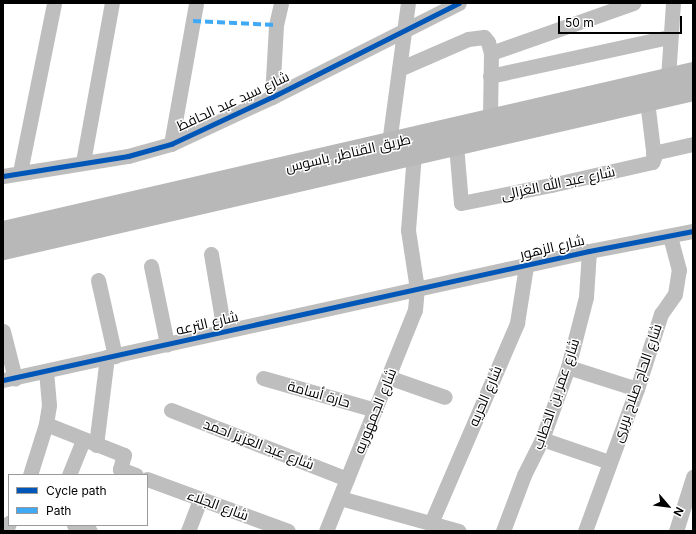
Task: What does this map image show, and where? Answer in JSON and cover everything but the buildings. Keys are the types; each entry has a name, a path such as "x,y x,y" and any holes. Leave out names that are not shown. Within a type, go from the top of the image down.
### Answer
{"main road":[{"name":"طريق القناطر, باسوس","path":"3,231 693,72"},
{"name":"طريق القناطر, باسوس","path":"3,249 693,90"}],"street":[{"path":"20,172 54,3"},
{"path":"83,162 112,3"},
{"path":"171,144 196,3"},
{"path":"272,97 276,25 281,3"},
{"path":"389,143 408,3"},
{"path":"491,53 633,3"},
{"path":"668,78 669,37 673,3"},
{"name":"شارع سيد عبد الحافظ","path":"3,176 20,172 128,156 171,144 272,97 452,5"},
{"path":"399,69 476,36 486,39 491,53 490,120"},
{"path":"490,76 669,37"},
{"path":"647,101 653,154 693,144"},
{"name":"شارع عبد الله الغزالى","path":"456,145 462,203 652,162 653,154"},
{"name":"شارع الجمهوريه","path":"328,531 347,479 415,310 417,289 408,230 414,154"},
{"name":"شارع الزهور","path":"417,289 589,251 685,235"},
{"name":"شارع الحاج صلاح بربرى","path":"585,531 637,389 661,314 675,294 679,280 685,235"},
{"name":"شارع عمر بن الخطاب","path":"503,531 524,475 542,439 568,367 586,297 589,251"},
{"path":"211,254 224,331"},
{"path":"151,266 167,344"},
{"name":"شارع الحريه","path":"431,523 517,323 526,266"},
{"path":"70,474 90,443 111,356 98,280"},
{"name":"شارع الترعه","path":"9,379 417,289"},
{"path":"3,331 9,379"},
{"path":"568,367 637,389"},
{"path":"30,474 46,424 49,405 46,371"},
{"path":"388,377 445,397"},
{"name":"حارة أسامة","path":"263,378 375,410"},
{"name":"شارع عبد العزيز احمد","path":"170,410 347,479"},
{"path":"46,424 90,443 124,455 119,472 130,474"},
{"path":"542,439 609,462"},
{"path":"676,531 693,477"},
{"name":"شارع الجلاء","path":"148,479 288,531"},
{"path":"340,498 459,531"},
{"path":"188,531 200,499"},
{"path":"77,526 90,531"}],"marked path":[{"path":"193,21 276,25"}],"cycle path":[{"path":"3,176 128,156 171,144 272,97 459,3"},
{"path":"3,380 589,251 693,231"}]}
